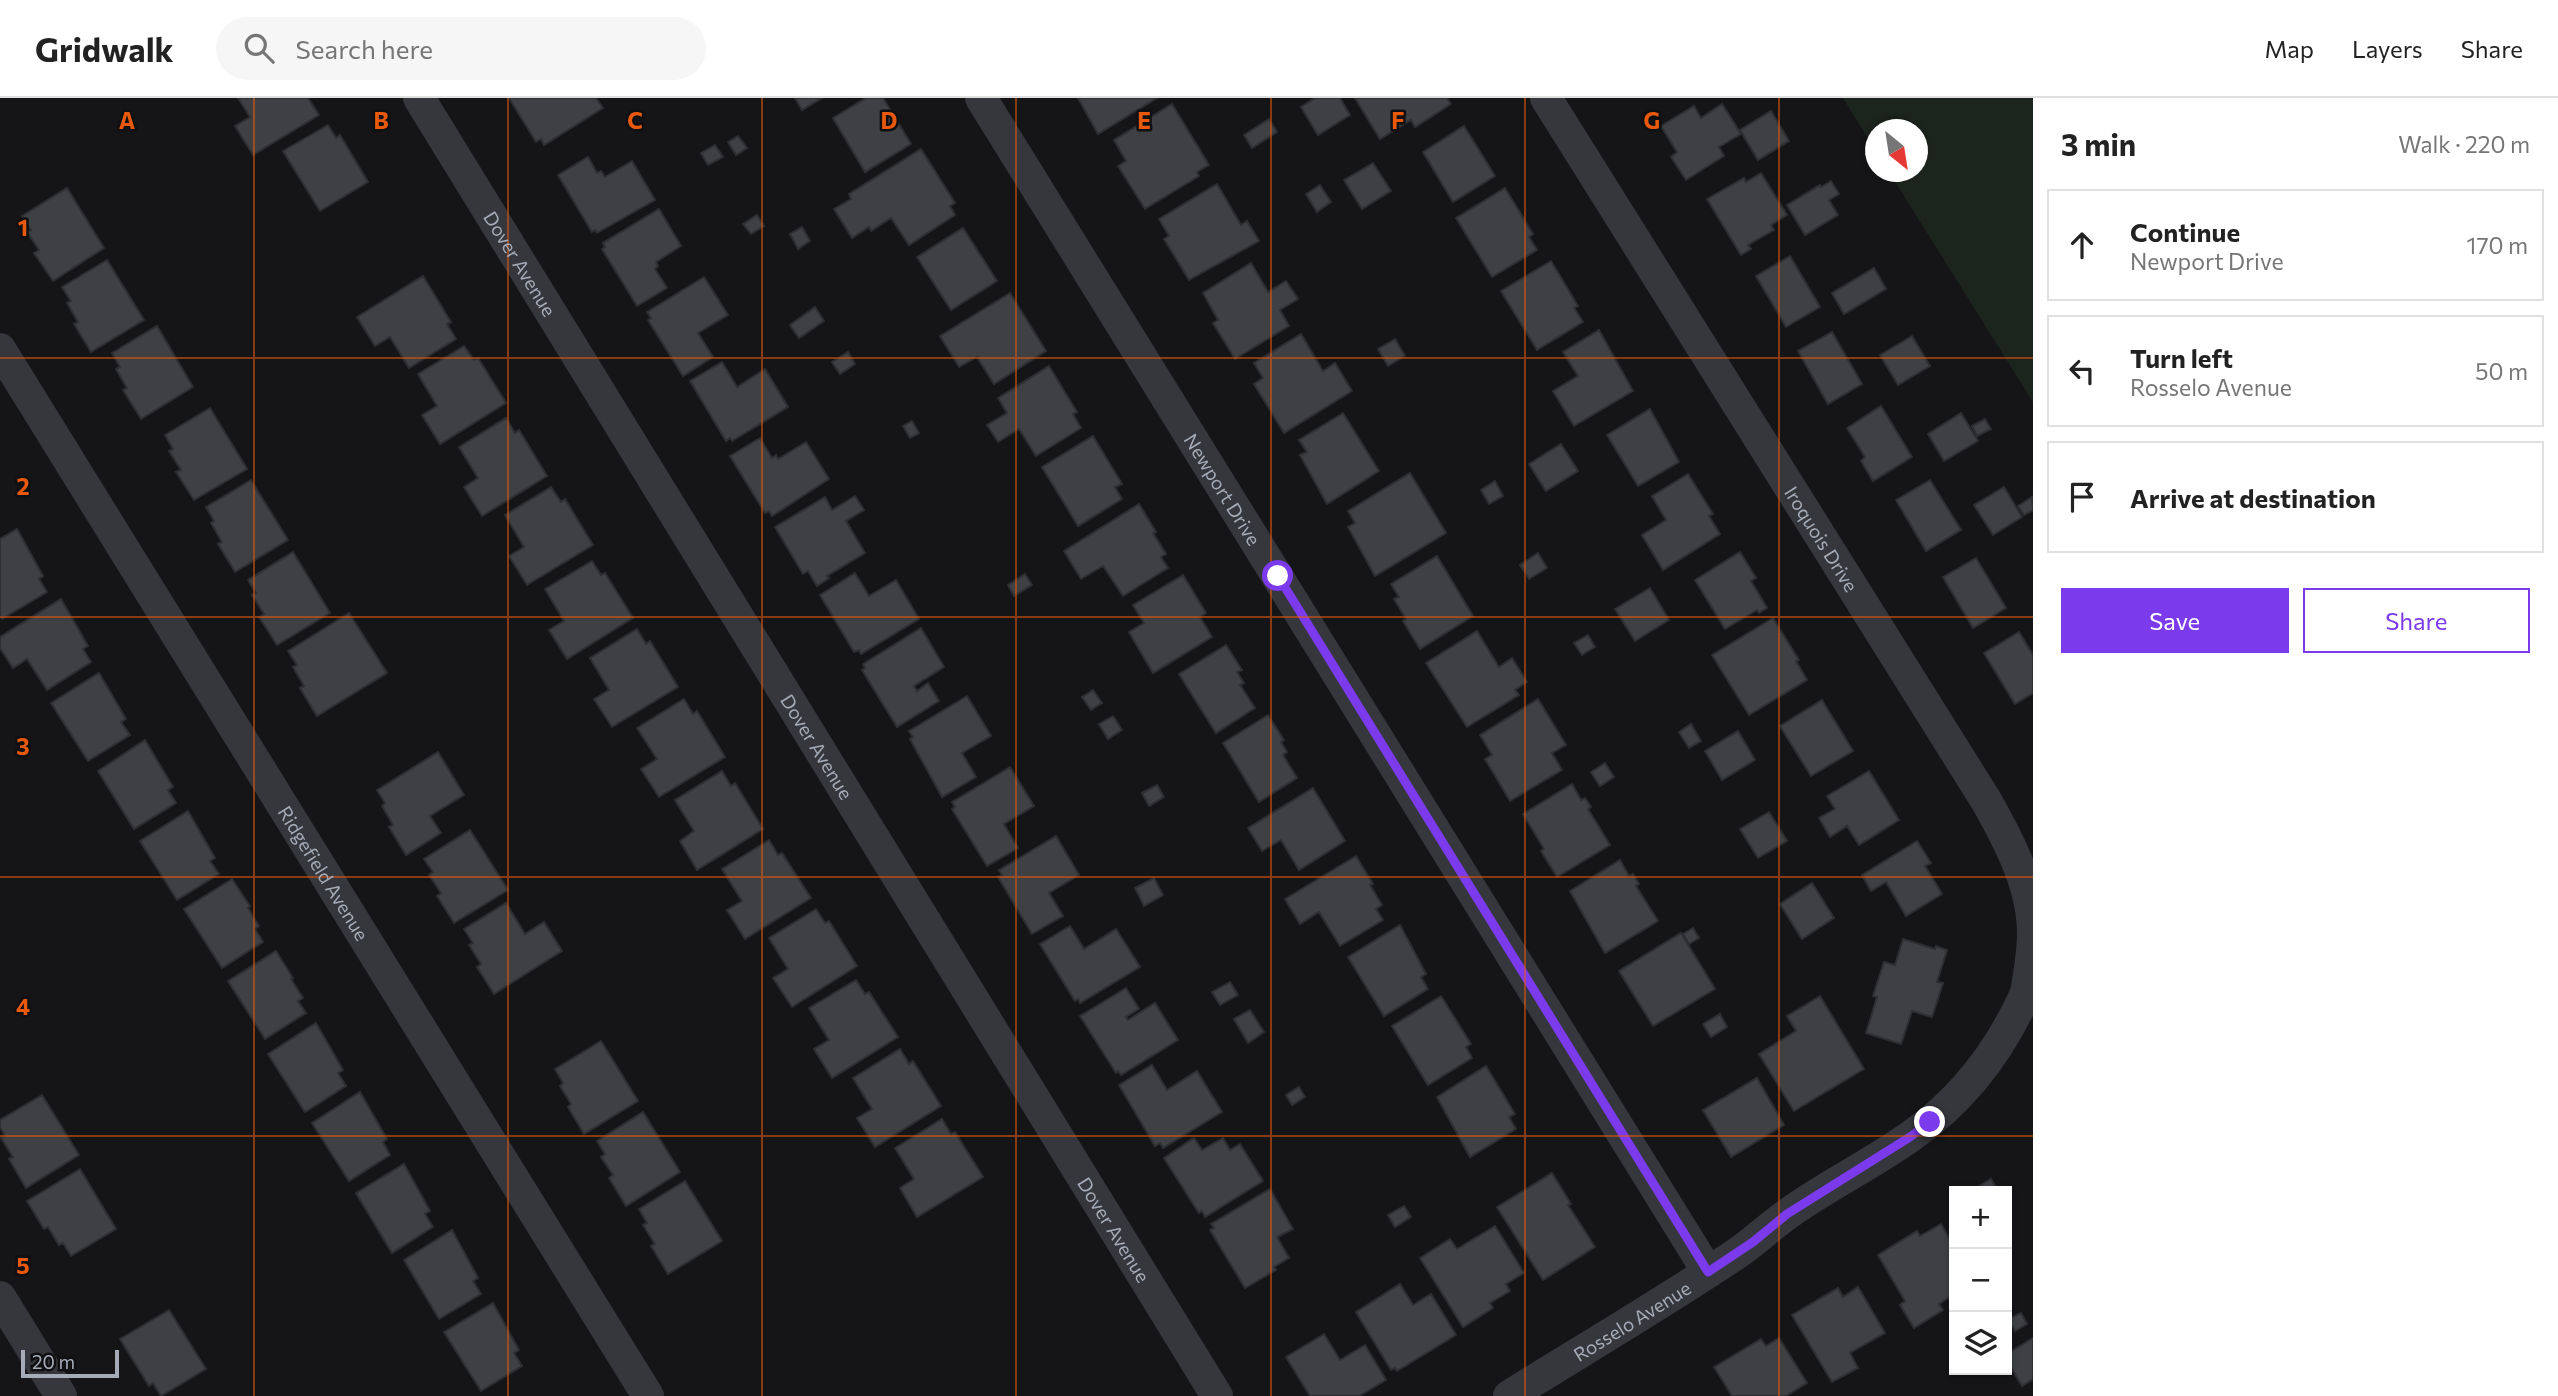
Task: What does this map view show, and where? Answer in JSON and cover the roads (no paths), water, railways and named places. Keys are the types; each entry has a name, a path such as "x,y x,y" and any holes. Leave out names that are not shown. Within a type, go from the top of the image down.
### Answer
{"street":[{"name":"Dover Avenue","path":"419,98 1217,1396"},
{"name":"Newport Drive","path":"981,98 1708,1272"},
{"name":"Iroquois Drive","path":"1546,98 1980,791 2007,839 2031,906 2030,995"},
{"name":"Ridgefield Avenue","path":"0,349 648,1396"},
{"name":"Rosselo Avenue","path":"1509,1396 1708,1272 1753,1242 1787,1214 1910,1137 1945,1109 1986,1064 2030,995"},
{"path":"0,1297 61,1396"}]}
